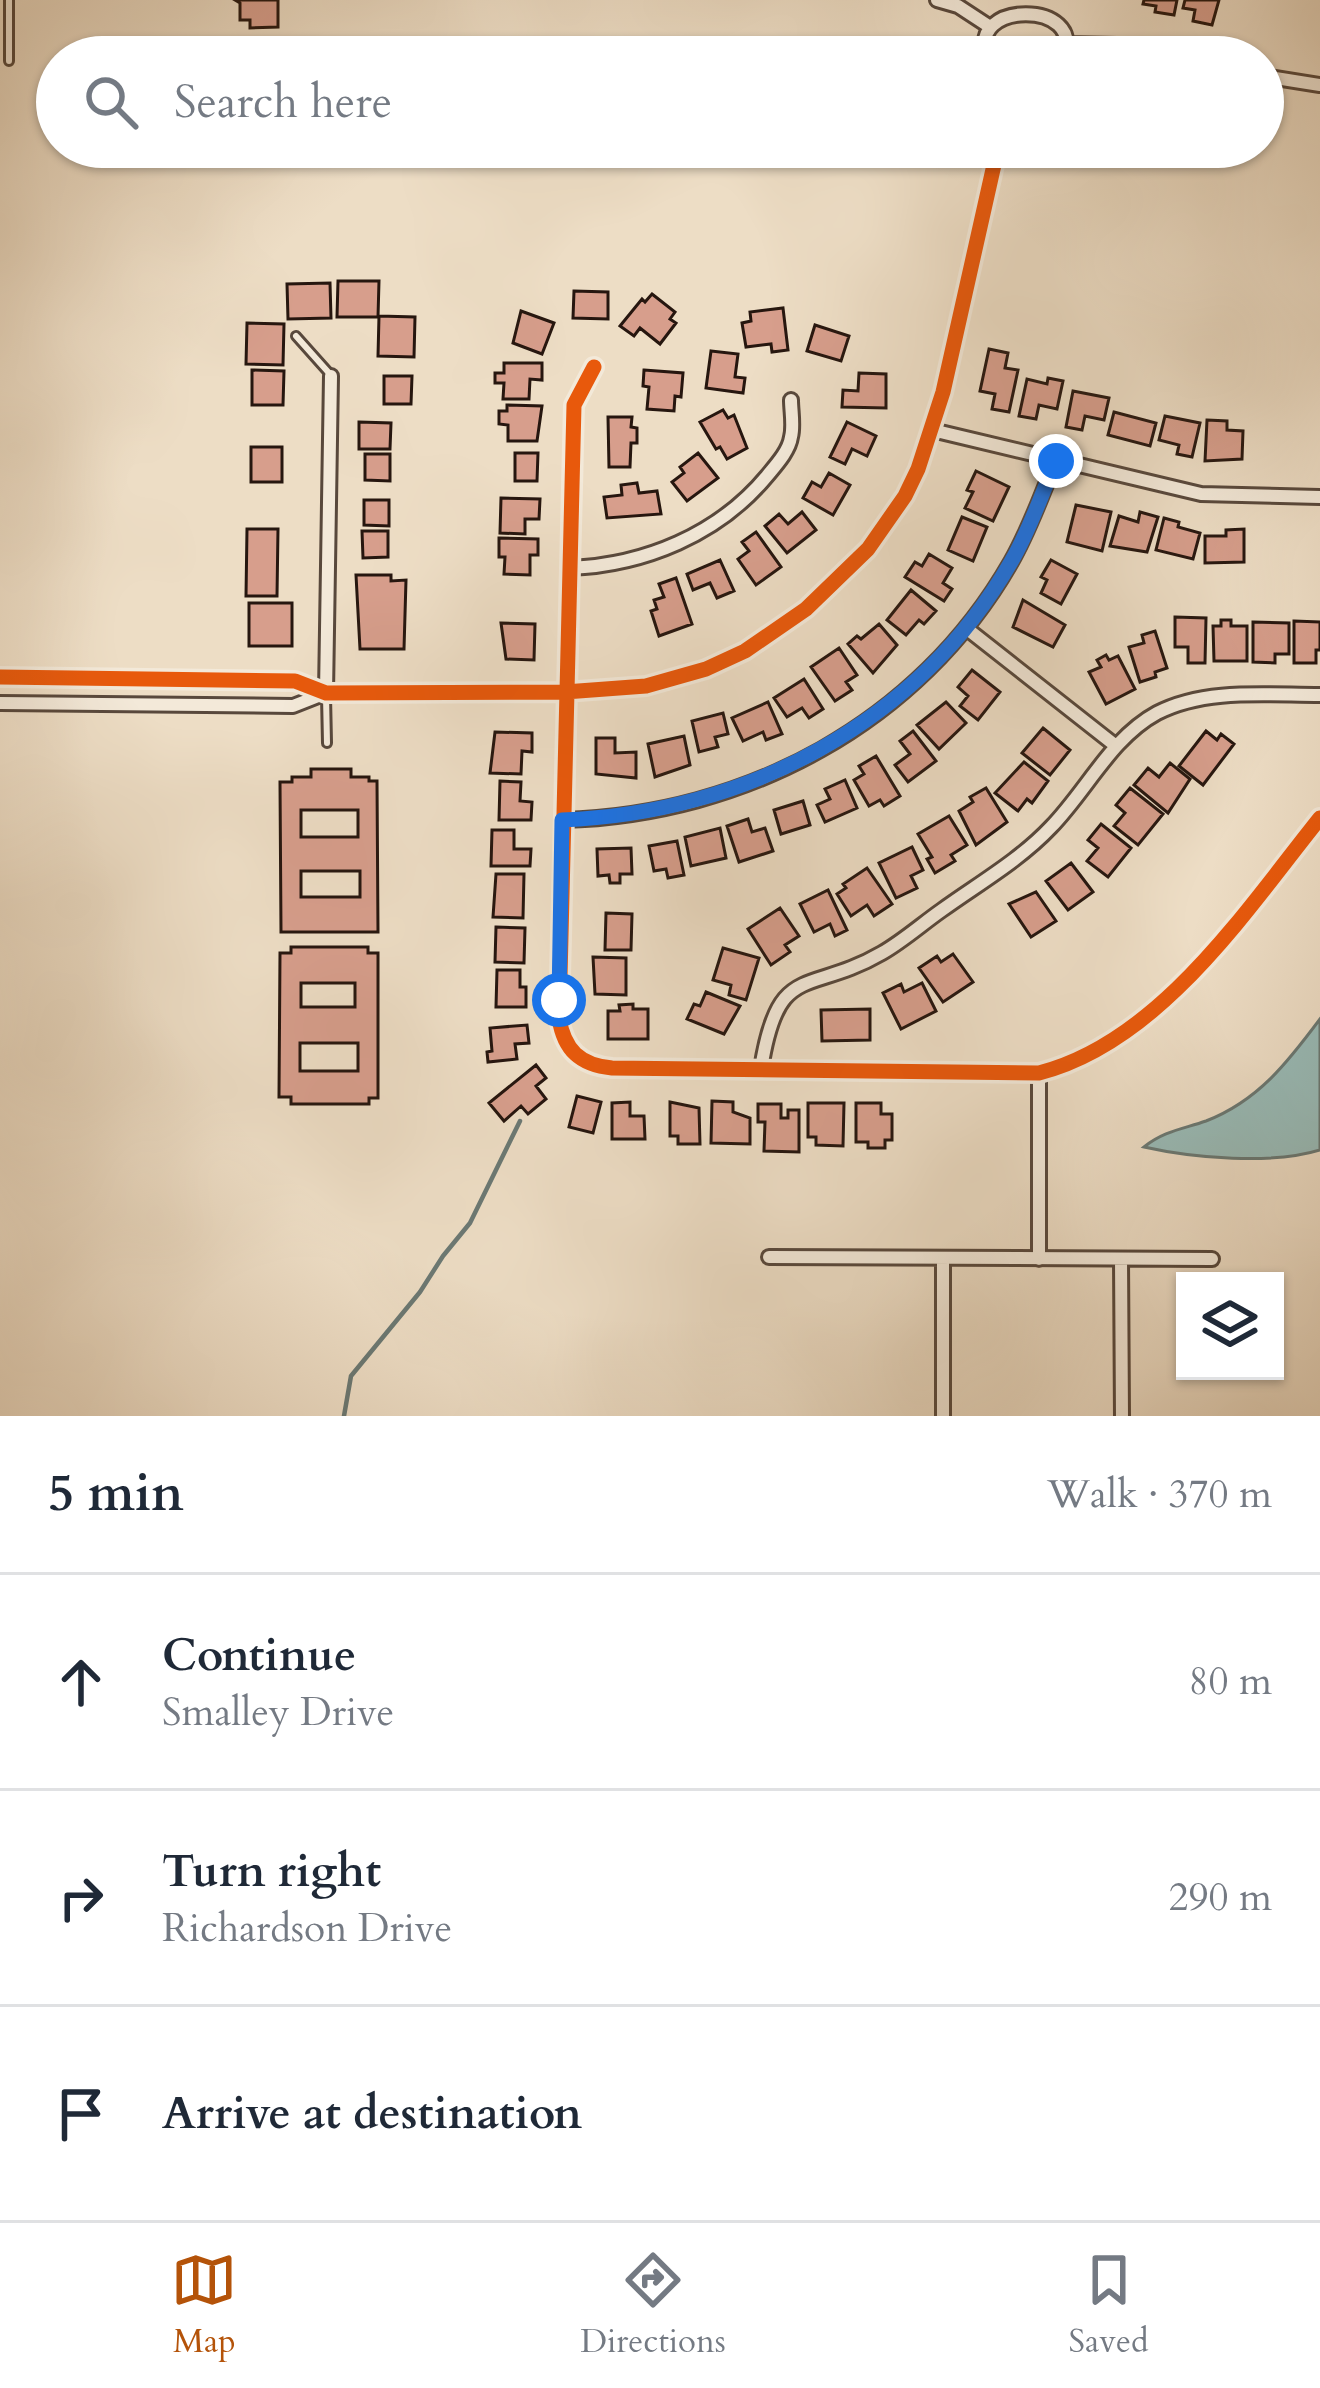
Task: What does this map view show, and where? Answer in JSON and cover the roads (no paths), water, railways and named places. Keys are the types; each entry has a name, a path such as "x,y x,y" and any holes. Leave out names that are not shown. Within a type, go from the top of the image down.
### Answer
{"street":[{"path":"938,0 958,6 987,25"},
{"path":"984,36 987,25 1005,5 1031,0 1054,12 1062,23 1063,36"},
{"path":"1284,79 1320,85"},
{"path":"0,703 293,706 326,693 565,692 646,686 706,669 767,639 829,591 868,549 905,496 932,430 993,168"},
{"path":"594,367 574,405 562,820 559,1018 562,1036 580,1059 612,1068 1039,1073 1095,1049 1190,979 1320,818"},
{"path":"326,693 331,376"},
{"path":"570,568 654,554 690,538 737,505 771,471 791,439 791,400"},
{"path":"932,430 1201,494 1320,497"},
{"path":"562,820 664,809 776,773 832,745 895,700 966,628 1011,562 1031,526 1056,461"},
{"path":"966,628 1116,746"},
{"path":"0,677 295,681 326,693"},
{"path":"761,1069 769,1022 790,993 819,976 881,954 1036,842 1075,801 1116,746 1153,715 1176,704 1226,696 1320,695"},
{"path":"1039,1073 1039,1258"},
{"path":"769,1257 1212,1259"},
{"path":"943,1416 944,1258"},
{"path":"1121,1259 1122,1416"}],"lane":[{"path":"9,0 9,62"},
{"path":"296,336 331,376"},
{"path":"326,693 327,743"}],"water":[{"path":"1320,1019 1320,1150 1232,1158 1144,1147 1241,1103 1284,1065"}],"waterway":[{"path":"344,1416 351,1376 470,1223 520,1121"}]}
